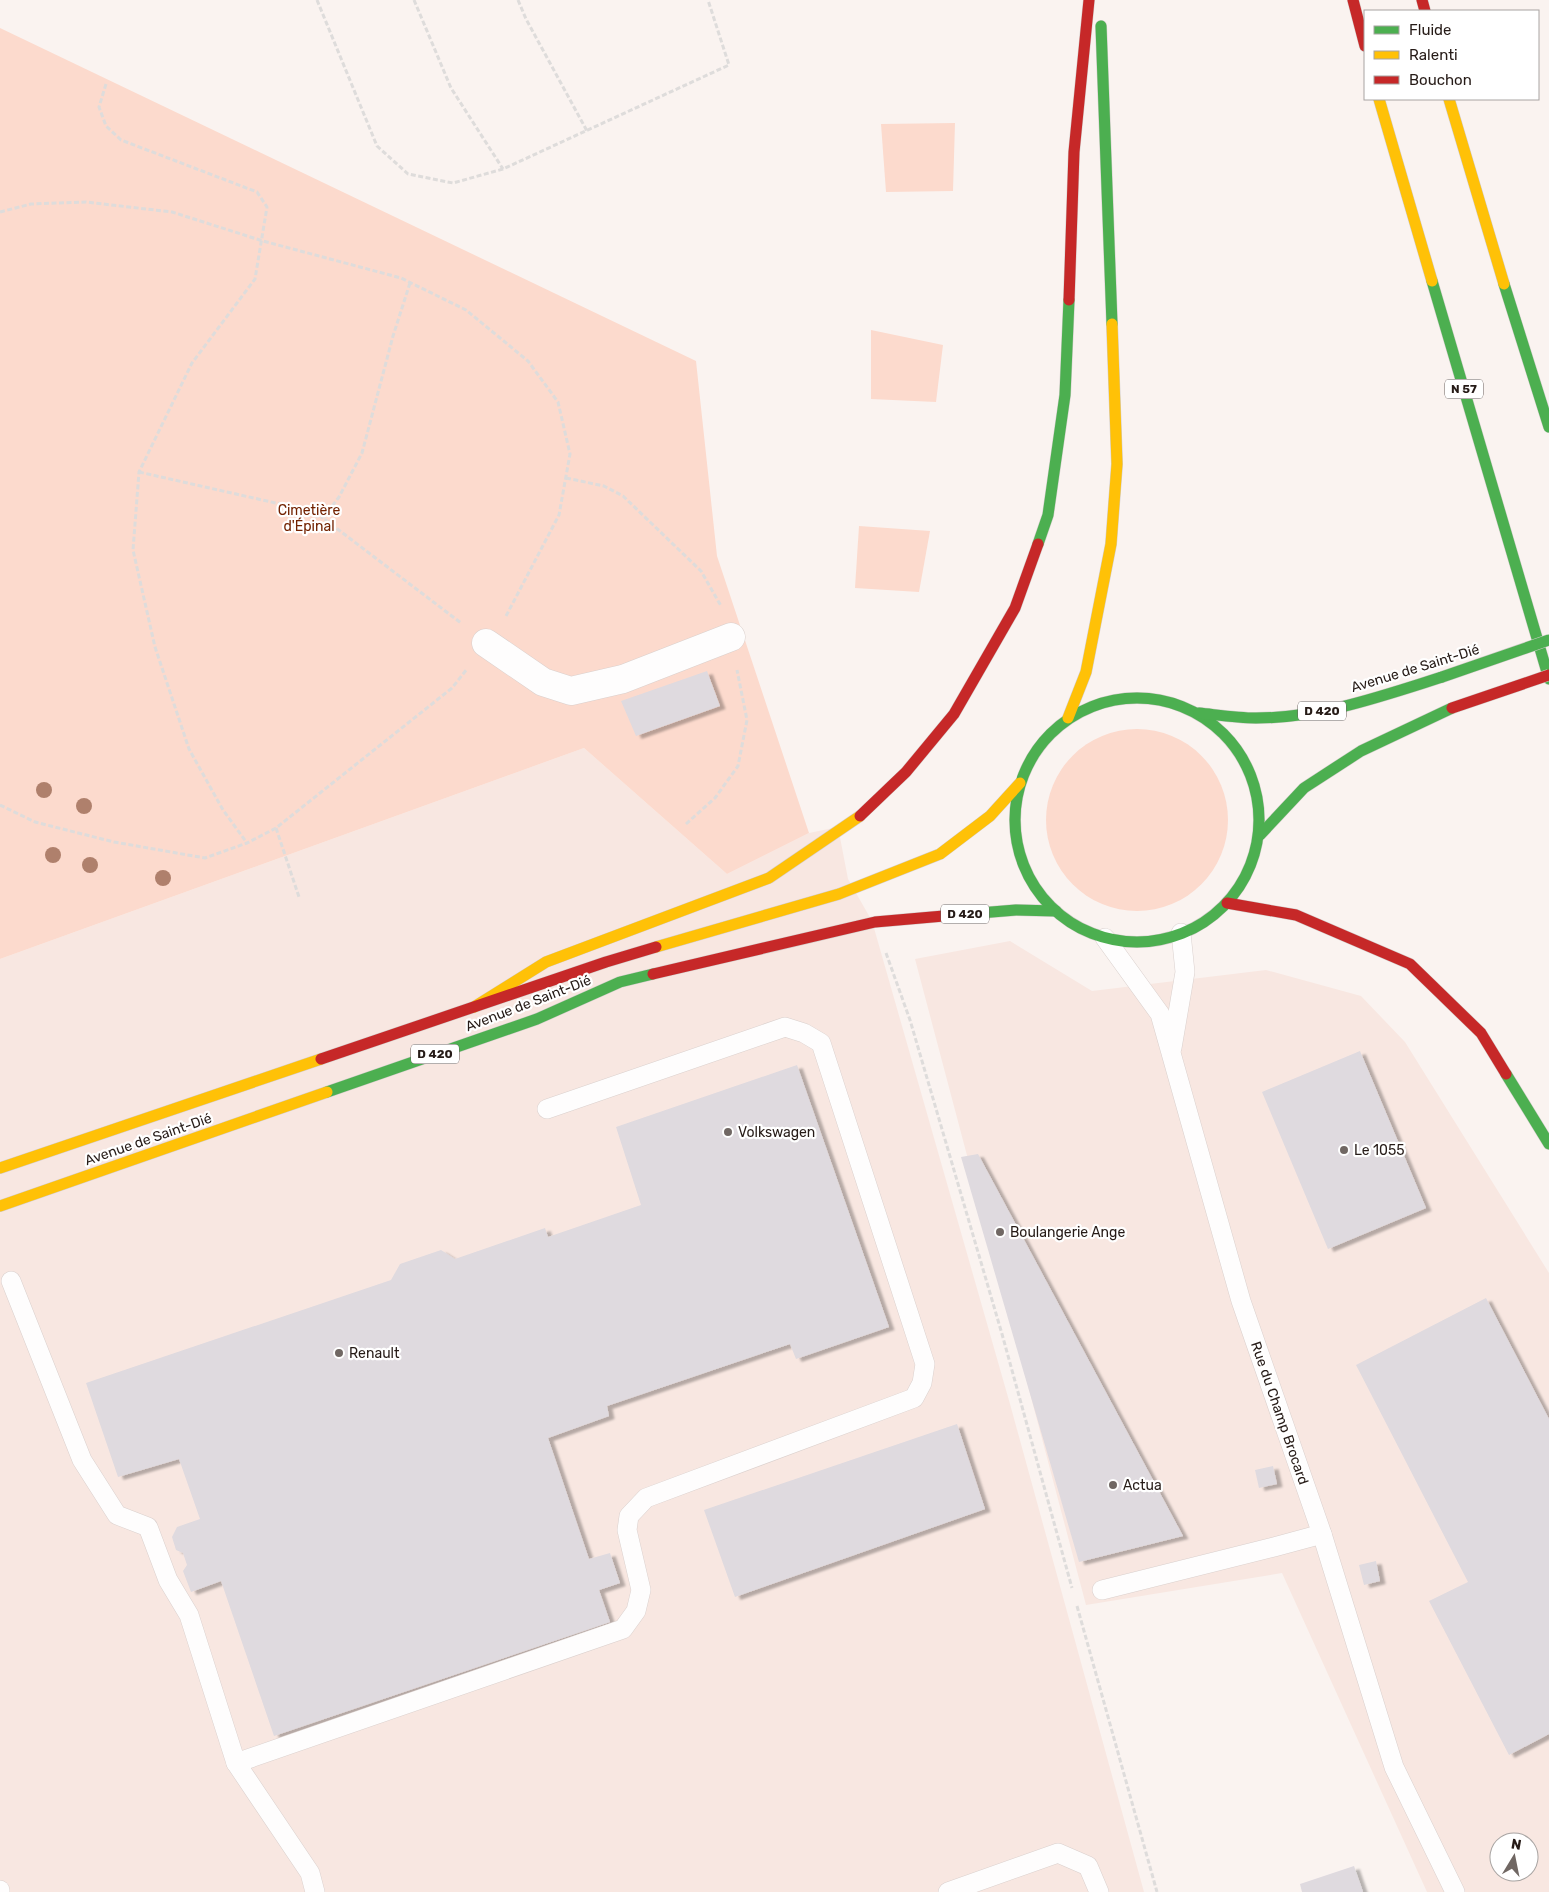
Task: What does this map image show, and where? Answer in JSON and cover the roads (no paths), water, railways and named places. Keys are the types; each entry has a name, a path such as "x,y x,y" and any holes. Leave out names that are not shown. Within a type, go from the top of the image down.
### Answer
{"main road":[{"path":"474,1006 546,962 769,878 866,812 906,772 954,714 1015,608 1048,515 1065,395 1074,152 1089,0"},
{"path":"1353,0 1364,42"},
{"path":"1068,718 1086,672 1111,544 1117,464 1100,10"},
{"name":"N 57","path":"1379,100 1549,679"},
{"path":"1449,100 1491,242 1549,427"},
{"name":"Avenue de Saint-Dié","path":"1199,713 1262,719 1326,710 1442,677 1549,640"},
{"path":"1260,835 1304,788 1361,751 1452,708 1549,675"},
{"path":"1133,697 1167,700 1199,713 1227,735 1248,765 1259,799 1260,835 1254,860 1243,883 1228,903 1202,925 1171,938 1138,942 1106,938 1079,928 1056,911 1037,891 1023,866 1016,839 1014,811 1020,783 1038,747 1068,718 1099,703 1133,697"},
{"name":"Avenue de Saint-Dié","path":"0,1168 606,962 839,894 940,854 990,816 1020,783"},
{"path":"1228,903 1296,915 1410,964 1480,1033 1549,1144"},
{"name":"Avenue de Saint-Dié","path":"0,1206 537,1019 620,982 872,923 1016,910 1056,911"}],"street":[{"path":"486,642 543,682 571,691 623,679 731,637"}],"lane":[{"path":"1170,1054 1186,972 1181,933"},
{"name":"Rue du Champ Brocard","path":"1106,938 1160,1014 1241,1301 1322,1534 1394,1767 1454,1892"},
{"path":"236,1763 623,1629 636,1611 641,1590 627,1530 629,1516 646,1498 914,1398 922,1383 925,1364 821,1043 804,1033 785,1027 547,1109"},
{"path":"11,1280 82,1460 117,1515 148,1527 168,1580 189,1615 236,1763 310,1873 316,1892"},
{"path":"1102,1590 1274,1548 1322,1534"},
{"path":"948,1892 1058,1853 1088,1866 1099,1892"}],"place":[{"name":"Volkswagen","path":"728,1132"},
{"name":"Le 1055","path":"1344,1150"},
{"name":"Boulangerie Ange","path":"1000,1232"},
{"name":"Renault","path":"339,1353"},
{"name":"Actua","path":"1113,1485"}],"park label":[{"name":"Cimetière d'Épinal","path":"309,518"}]}
